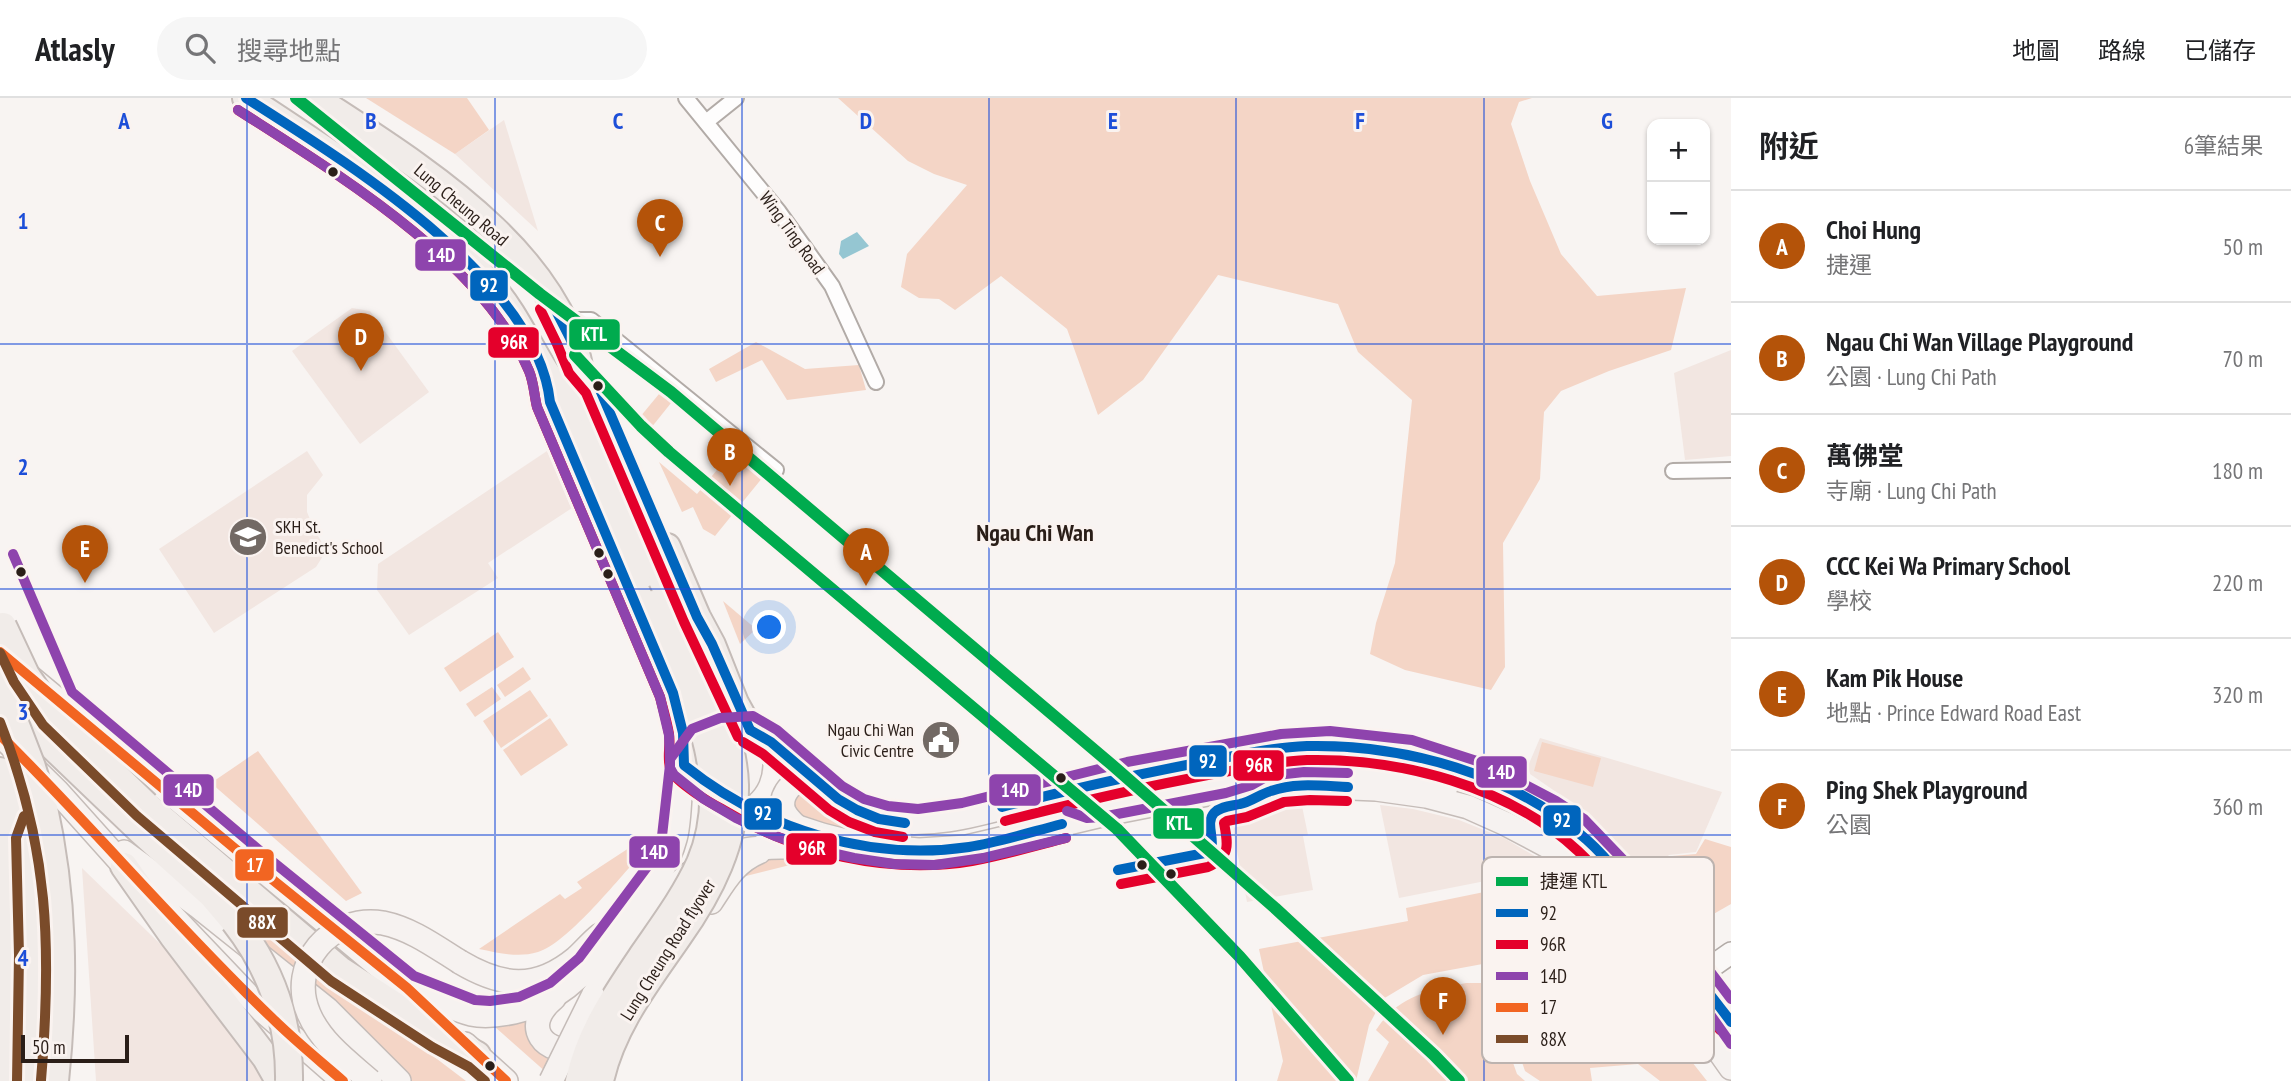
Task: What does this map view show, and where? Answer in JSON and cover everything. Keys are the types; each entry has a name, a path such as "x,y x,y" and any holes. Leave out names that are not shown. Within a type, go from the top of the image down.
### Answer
{"highway":[{"name":"Lung Cheung Road","path":"246,98 368,180 451,243 508,307 534,351 569,383"},
{"name":"Lung Cheung Road","path":"315,98 391,148 455,196 493,228 537,277 562,320 569,383 654,583"},
{"path":"684,764 683,733 675,700 654,644 550,402 569,383 597,385 735,703 750,730"},
{"name":"Lung Cheung Road flyover","path":"579,1081 584,1060 604,1015 692,878 705,850 713,814 712,769 704,730 654,583"},
{"name":"Lung Cheung Road flyover","path":"600,1081 616,1035 630,1008 698,908 713,878 730,832 735,800 733,766 725,732 654,583"},
{"path":"0,620 30,682 54,716 146,805 340,970 440,1035 477,1055"},
{"path":"0,684 37,782 52,847 61,925 59,1073"},
{"path":"0,696 212,895 248,940 277,997 288,1045 289,1081"},
{"path":"0,771 11,811 24,837 33,896 35,996 28,1081"},
{"path":"3,1081 5,930 2,836 11,811"},
{"path":"124,866 279,1081"}],"main road":[{"path":"0,652 263,872 407,988 506,1081"},
{"path":"724,796 739,791 750,773 750,730"},
{"path":"635,1016 617,1033 600,1043 575,1050 558,1049 544,1041 538,1025 542,1011 599,957 659,874 675,840 684,764 698,742 723,732 750,730 769,741 820,785 858,812 885,820 918,823 965,817 1065,791 1198,762 1284,748 1330,746 1409,754 1481,777 1550,813 1575,830 1602,857"},
{"path":"0,735 57,791 124,866 263,1010 342,1081"},
{"path":"684,764 724,796 755,813 841,840 880,848"},
{"path":"918,823 935,830 951,831 1174,778 1190,781 1200,794 1228,776 1273,767 1373,764 1415,769 1471,787 1589,844"},
{"path":"1373,764 1443,786 1497,808 1517,819 1565,857"},
{"path":"799,828 785,814 783,800 786,793 797,783 810,782 820,785"},
{"path":"551,1081 586,1009 611,966 648,916 690,874 723,855 768,849 919,850 967,847 1182,798 1228,790 1271,790 1304,786 1376,789 1426,796 1468,807 1557,851"},
{"path":"85,823 199,907 327,1009 399,1081"},
{"path":"607,1081 614,1055 635,1016 733,870 748,857 768,849"},
{"path":"370,1081 327,1043 313,1023 305,1004 303,984 308,963 317,945 331,933 349,925 366,922 393,926 417,935 481,974 517,983 547,976 629,916"},
{"path":"1714,965 1731,953"},
{"path":"407,988 449,1006 481,1015 523,1010 558,995"},
{"path":"1714,998 1731,1022"},
{"path":"1714,1044 1731,1068"}],"street":[{"name":"Wing Ting Road","path":"686,98 779,212 832,286 876,382"},
{"path":"706,122 736,98"},
{"path":"562,320 591,320 776,470"},
{"path":"1673,471 1731,470"}],"shaded area":[{"path":"366,98 467,98 489,130 455,154"},
{"path":"838,98 1532,98 1519,102 1511,124 1530,181 1561,254 1597,296 1686,288 1671,350 1561,391 1544,412 1540,479 1503,543 1505,667 1491,690 1405,670 1370,654 1376,623 1395,563 1412,400 1358,352 1338,304 1218,275 1143,380 1098,415 1067,329 1001,276 955,310 939,299 919,298 901,287 907,254 967,185 934,174 908,161"},
{"path":"504,120 538,231 455,154"},
{"path":"352,308 370,311 429,392 360,444 292,351"},
{"path":"756,342 805,369 859,365 866,390 787,400 762,360 716,382 709,369"},
{"path":"1731,350 1731,456 1685,460 1674,373"},
{"path":"664,388 675,398 647,433 640,417"},
{"path":"553,447 572,485 572,508 488,563 498,578 409,635 377,590 378,564"},
{"path":"736,447 767,472 715,536 703,529 693,507 682,512 659,462 697,494"},
{"name":"SKH St. Benedict's School","path":"307,451 323,475 307,495 307,512 325,548 323,556 316,567 214,633 159,549"},
{"path":"723,601 756,629 740,644"},
{"path":"498,632 514,657 460,692 444,668"},
{"path":"523,667 531,679 505,697 497,685"},
{"path":"492,687 501,699 475,717 466,704"},
{"path":"530,690 548,716 501,748 483,721"},
{"path":"550,718 568,745 521,776 503,750"},
{"path":"1540,738 1722,792 1696,852 1667,857 1631,857 1578,807 1530,774 1528,766"},
{"path":"1542,742 1601,758 1593,787 1534,771"},
{"path":"258,751 362,893 346,901 211,783"},
{"path":"802,792 813,796 842,821 860,831 859,833 819,824 795,814 792,799"},
{"path":"1380,805 1413,809 1459,820 1504,838 1536,857 1482,857 1482,882 1399,898"},
{"path":"1302,806 1308,835 1303,836 1313,890 1247,902 1233,831 1237,818"},
{"path":"1705,839 1731,847 1731,904 1714,914 1714,857 1671,857 1696,854"},
{"path":"629,848 637,859 576,925 550,946 523,955 479,949 560,894 565,899 582,888 577,882"},
{"path":"814,859 746,876 748,868 761,861"},
{"path":"82,868 183,966 271,1081 96,1081"},
{"path":"1482,892 1482,964 1423,975 1383,999 1369,1025 1356,1081 1277,1081 1283,1061 1259,949 1408,921 1406,908"},
{"path":"257,917 333,980 466,1081 411,1081 334,1007 241,934"},
{"path":"1466,983 1482,983 1482,1063 1513,1063 1517,1074 1525,1081 1368,1081 1389,1042 1376,1030 1394,1009 1404,1002 1439,989"},
{"path":"532,1020 596,1081 556,1081 495,1027"},
{"path":"1522,1063 1693,1063 1707,1081 1660,1081 1638,1064 1590,1068 1592,1081 1540,1081 1525,1071"}],"water":[{"path":"857,232 869,246 843,259 839,254 841,241"}],"metro line":[{"name":"KTL","path":"296,98 540,294 671,392 1111,764 1275,908 1459,1081"},
{"name":"KTL","path":"575,355 669,452 1117,829 1240,957 1348,1081"}],"transit line":[{"name":"92","path":"246,98 333,154 429,227 474,268 511,311 537,356 550,402 673,693 683,733 684,765 714,787 782,823 855,844 893,849 969,847 1062,824"},
{"name":"96R","path":"238,110 361,191 403,223 443,257 478,293 507,331 529,371 537,407 660,697 669,734 670,767 679,781 717,806 780,838 843,857 875,862 940,865 972,861 1066,838"},
{"name":"14D","path":"13,554 72,692 272,861 414,976 475,1000 490,1001 519,997 550,983 579,958 647,867 662,836 670,765 669,735 660,697 537,407 529,371 507,331 478,293 443,257 361,191 238,110"},
{"name":"92","path":"552,303 581,366 598,385 697,617 712,644 750,730"},
{"name":"96R","path":"540,309 569,373 586,393 684,622 738,737"},
{"name":"17","path":"0,652 263,872 407,988 506,1081"},
{"name":"88X","path":"0,653 14,682 43,725 137,816 331,981 432,1047 469,1067 485,1081"},
{"name":"14D","path":"1066,838 983,858 935,865 894,864 854,858 775,836 736,818 704,799 674,775 670,768 670,759 692,729 720,718 753,716 777,730 842,786 864,799 888,806 918,809 962,803 1127,762 1281,734 1330,731 1412,740 1486,764 1584,819 1621,857"},
{"name":"88X","path":"0,722 29,812 43,898 46,986 41,1080"},
{"name":"92","path":"750,730 771,742 838,799 879,819 905,823"},
{"name":"17","path":"0,735 236,983 343,1081"},
{"name":"96R","path":"743,742 763,754 829,810 849,822 875,832 903,837"},
{"name":"92","path":"1002,807 1160,770 1260,751 1307,746 1344,747 1419,757 1492,781 1526,797 1558,817 1604,857"},
{"name":"96R","path":"1005,821 1161,784 1260,765 1307,760 1343,761 1416,771 1486,793 1550,828 1584,857"},
{"name":"14D","path":"1067,811 1087,818 1102,817 1226,793 1252,785 1268,776 1304,772 1348,773"},
{"name":"92","path":"1118,870 1211,850 1210,826 1214,813 1267,792 1290,786 1348,787"},
{"name":"96R","path":"1121,884 1208,867 1215,863 1221,859 1226,849 1224,823 1227,821 1247,817 1284,802 1347,801"},
{"name":"88X","path":"17,1081 19,955 16,838 24,816"},
{"name":"14D","path":"1714,977 1731,999"},
{"name":"92","path":"1714,1000 1731,1022"},
{"name":"14D","path":"1714,1020 1731,1044"},
{"name":"96R","path":"1714,1022 1720,1030"}],"place":[{"name":"萬佛堂","path":"660,257"},
{"name":"CCC Kei Wa Primary School","path":"361,371"},
{"name":"Ngau Chi Wan Village Playground","path":"730,486"},
{"name":"SKH St. Benedict's School","path":"248,537"},
{"name":"Kam Pik House","path":"85,583"},
{"name":"Choi Hung","path":"866,586"},
{"name":"Ngau Chi Wan Civic Centre","path":"941,740"},
{"name":"Ping Shek Playground","path":"1443,1035"}],"district":[{"name":"Ngau Chi Wan","path":"1035,533"}]}
